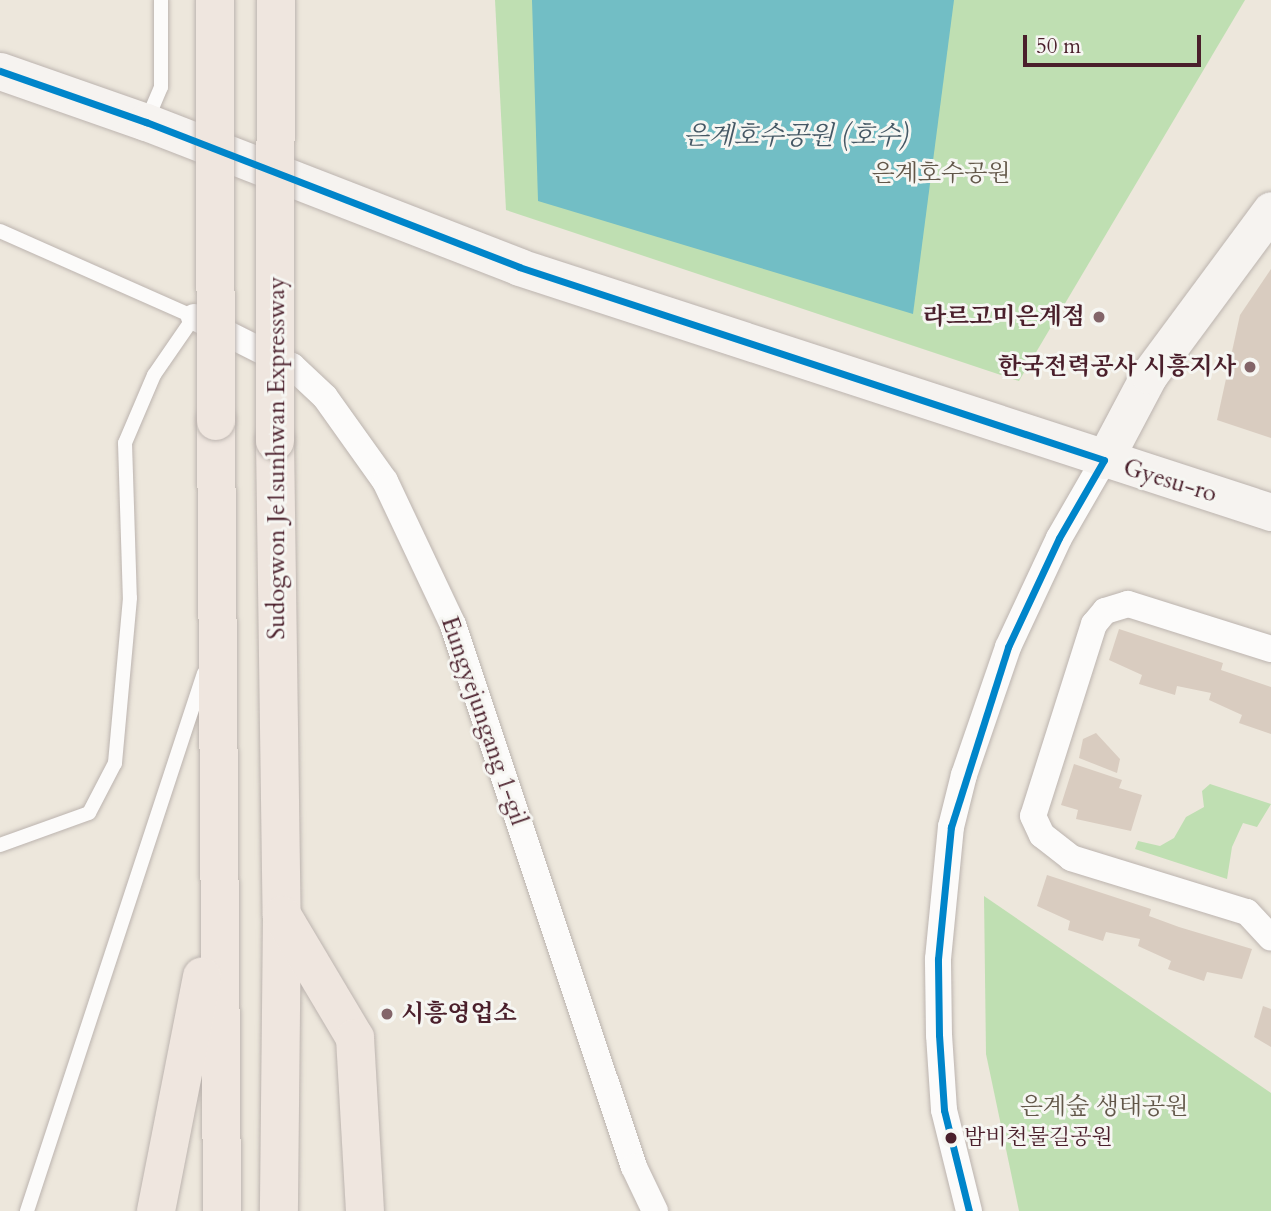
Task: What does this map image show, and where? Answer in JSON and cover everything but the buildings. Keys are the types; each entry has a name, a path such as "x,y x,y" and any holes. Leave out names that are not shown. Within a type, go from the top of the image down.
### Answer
{"highway":[{"path":"215,0 217,898 222,1211"},
{"name":"Sudogwon Je1sunhwan Expressway","path":"276,0 275,441 282,915 279,1211"},
{"path":"156,1211 217,898"},
{"name":"Sudogwon Je1sunhwan Expressway","path":"282,915 355,1038 365,1211"}],"street":[{"name":"Gyesu-ro","path":"0,71 146,122 519,267 1104,460 1271,512"},
{"path":"970,1211 944,1110 939,1035 940,922 951,827 964,775 1009,648 1059,538 1149,375 1271,210"},
{"name":"Eungyejungang 1-gil","path":"194,317 292,366 325,397 385,481 453,625 634,1167 655,1211"},
{"path":"1271,649 1128,604 1105,611 1094,624 1033,816 1042,835 1072,858 1247,912 1271,938"}],"lane":[{"path":"146,122 161,87 161,0"},
{"path":"0,232 194,317 154,375 125,443 130,598 115,763 89,813 0,845"},
{"path":"27,1211 217,635"}],"green space":[{"name":"은계호수공원","path":"495,0 1245,0 1019,381 506,210"},
{"path":"1210,784 1271,804 1257,827 1243,823 1232,847 1227,879 1135,849 1138,841 1160,846 1174,838 1186,817 1204,807 1202,791"},
{"name":"은계숲 생태공원","path":"984,896 1271,1093 1271,1211 1019,1211 986,1054"}],"water":[{"name":"은계호수공원 (호수)","path":"532,0 954,0 913,314 538,201"}],"transit line":[{"path":"0,71 146,122 519,267 1104,460"},
{"path":"969,1211 944,1110 939,1035 938,959 951,827 1008,647 1059,538 1104,460"}],"place":[{"name":"라르고미은계점","path":"1099,317"},
{"name":"한국전력공사 시흥지사","path":"1250,367"},
{"name":"시흥영업소","path":"387,1014"},
{"name":"밤비천물길공원","path":"951,1138"}]}
